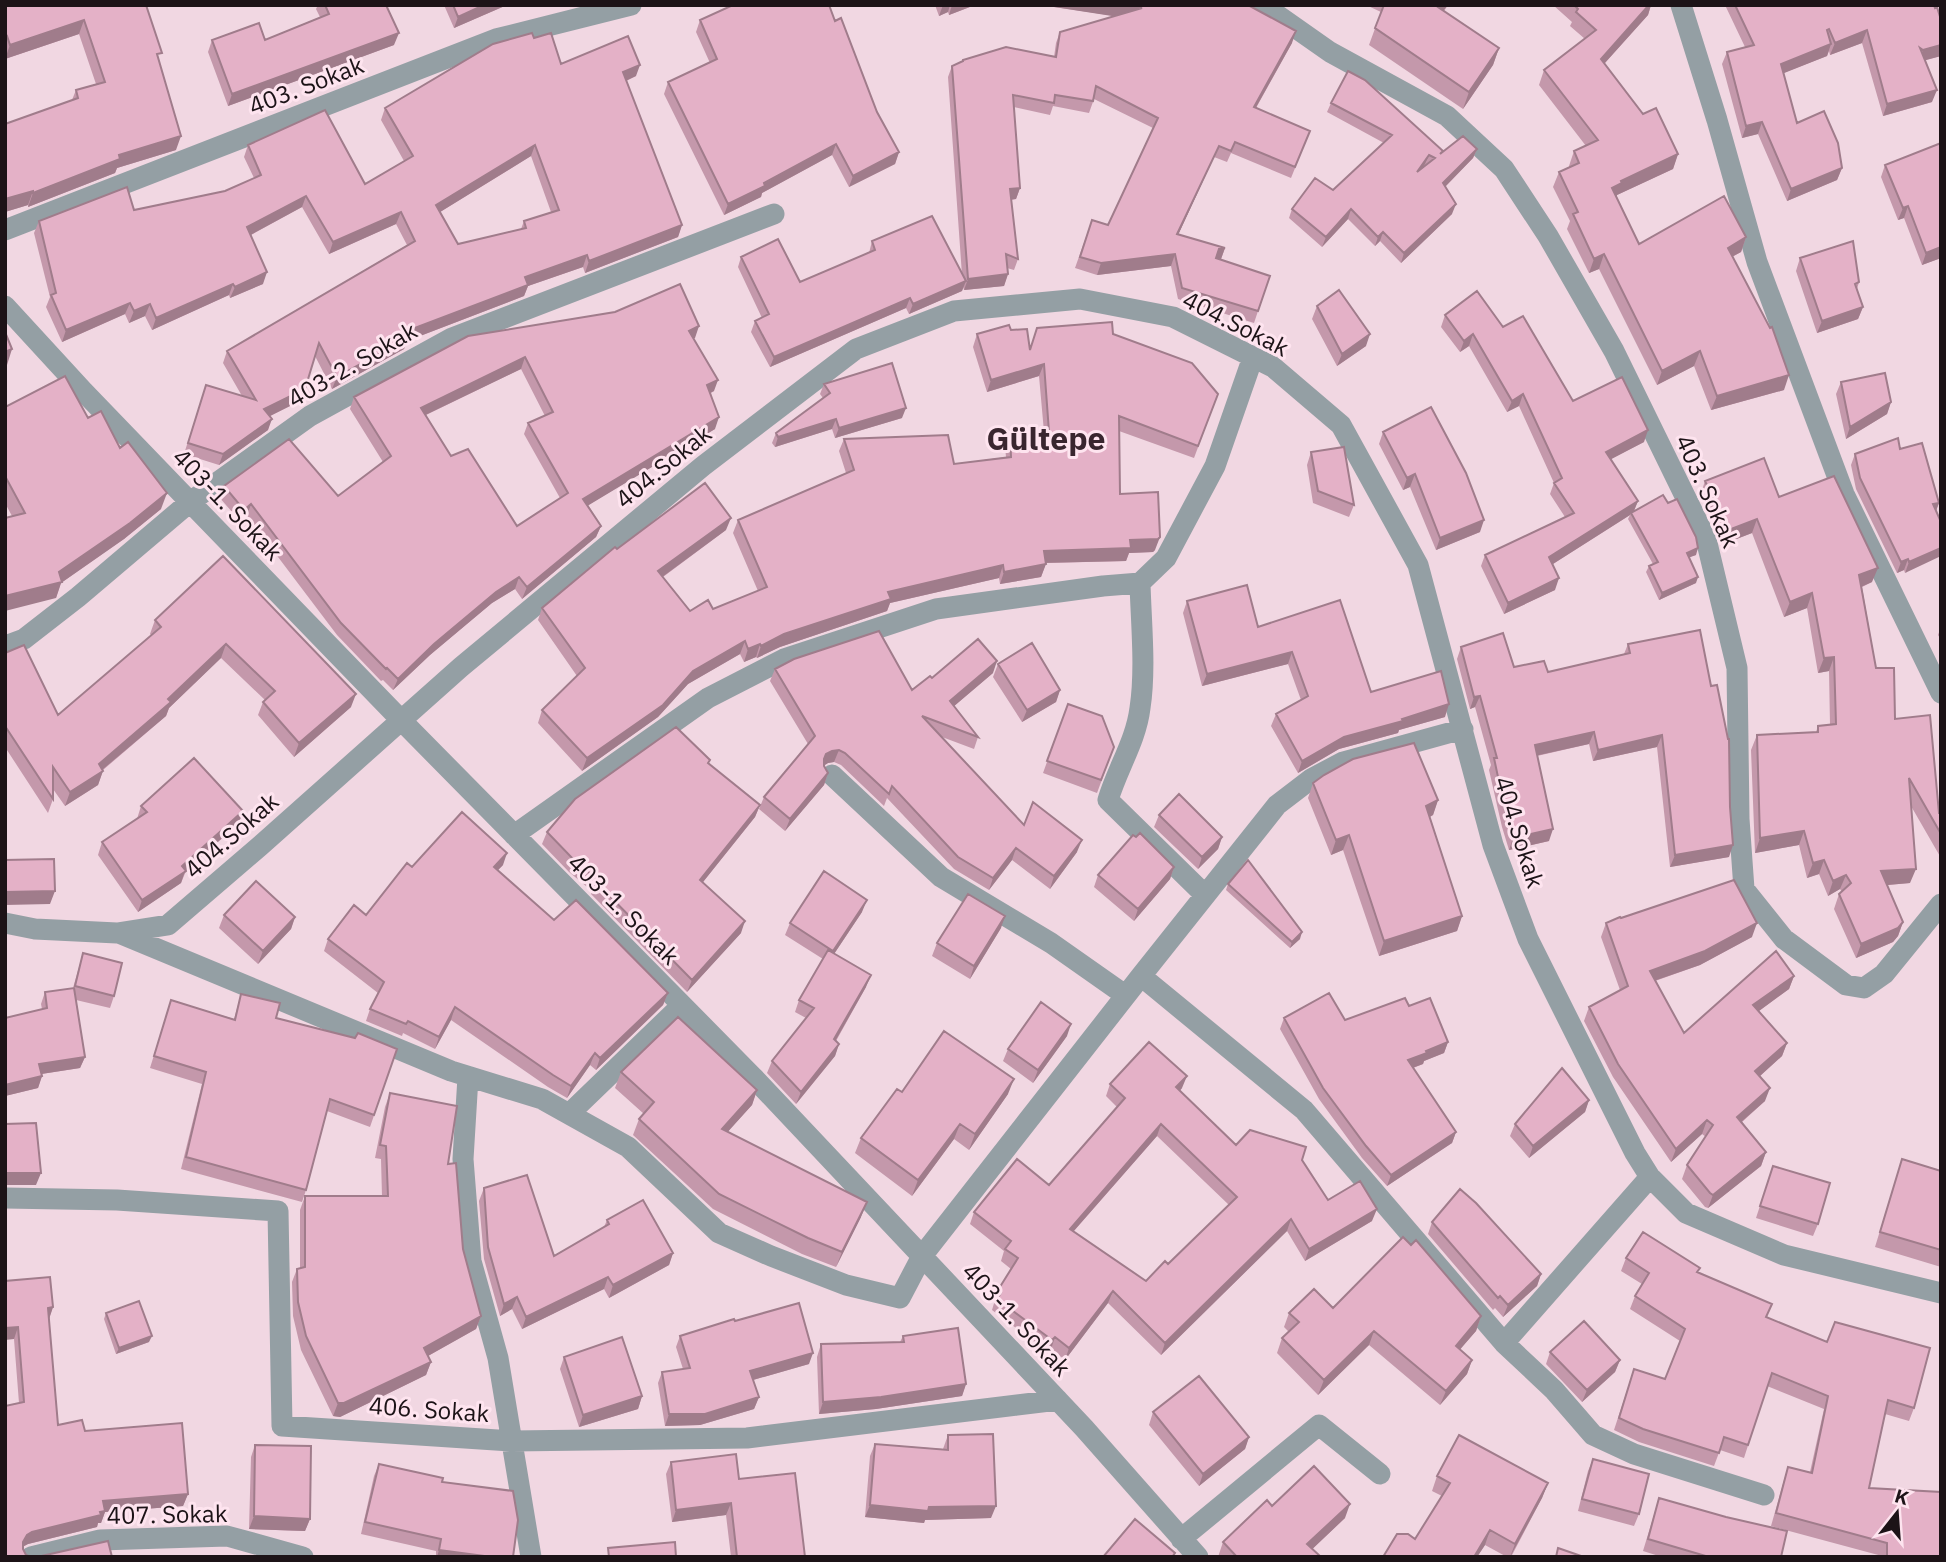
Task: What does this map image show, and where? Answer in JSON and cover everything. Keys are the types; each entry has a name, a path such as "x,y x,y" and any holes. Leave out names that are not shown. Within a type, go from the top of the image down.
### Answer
{"street":[{"name":"403. Sokak","path":"5,230 496,39 631,5"},
{"name":"403. Sokak","path":"1263,5 1330,52 1447,116 1504,169 1548,236 1614,351 1706,539 1737,668 1739,819 1744,889 1784,939 1846,985 1864,988 1884,974 1941,904"},
{"path":"1681,5 1757,262 1844,494 1941,693"},
{"name":"403-2. Sokak","path":"5,646 24,639 190,502 310,416 452,338 774,214"},
{"name":"404.Sokak","path":"5,923 35,929 117,933 168,925 461,667 703,466 856,349 954,311 1080,299 1173,317 1273,367 1341,425 1418,565 1493,845 1528,939 1635,1153 1650,1177 1686,1213 1784,1255 1941,1293"},
{"name":"403-1. Sokak","path":"5,306 83,392 401,720 763,1087 1058,1400 1190,1551"},
{"path":"514,835 708,698 784,659 936,609 1140,583 1166,558 1215,466 1253,357"},
{"path":"1140,583 1140,709 1124,763 1108,800 1205,895"},
{"path":"117,933 451,1071 542,1099 628,1147 719,1233 846,1285 900,1298 922,1256 1277,805 1311,779 1343,762 1463,729"},
{"path":"832,775 941,877 1051,943 1125,995"},
{"path":"1140,976 1304,1110 1504,1343 1554,1390 1593,1435 1634,1454 1764,1495"},
{"path":"569,1114 682,1005"},
{"path":"468,1077 463,1159 471,1261 498,1358 531,1557"},
{"path":"1504,1343 1650,1177"},
{"name":"406. Sokak","path":"5,1198 117,1200 278,1211 282,1426 512,1441 747,1438 1058,1400"},
{"path":"1190,1551 1319,1425 1380,1474"},
{"name":"407. Sokak","path":"44,1555 100,1540 227,1536 303,1557"}],"building":[{"path":"5,5 146,5 162,53 157,54 181,136 119,155 120,159 33,193 5,199 5,124 78,98 76,90 105,82 84,20 10,45 7,36 5,37"},
{"path":"325,5 386,5 399,33 232,94 212,40 259,23 265,40 329,14"},
{"path":"453,5 484,5 458,17"},
{"path":"733,5 829,5 835,21 841,18 877,112 899,152 853,176 836,144 764,183 765,186 728,204 668,82 717,59 700,20"},
{"path":"1122,5 1248,5 1296,31 1254,107 1310,131 1295,167 1235,142 1231,151 1219,146 1177,234 1225,248 1219,249 1216,258 1270,276 1258,311 1182,288 1175,254 1101,263 1080,257 1092,220 1108,225 1158,118 1096,86 1093,101 1055,95 1054,103 1013,95 1020,188 1010,189 1018,259 1006,254 1008,274 968,279 952,66 1006,47 1056,57 1060,32 1142,8"},
{"path":"1384,5 1440,5 1438,7 1499,48 1469,92 1375,28"},
{"path":"1574,5 1649,5 1601,59 1643,114 1656,108 1678,154 1621,181 1622,183 1612,188 1639,244 1724,196 1746,237 1728,248 1770,328 1772,327 1789,375 1717,396 1700,351 1662,371 1604,254 1594,259 1573,214 1578,212 1559,172 1579,163 1574,151 1598,140 1544,70 1596,30 1576,12 1578,9"},
{"path":"1735,5 1934,5 1941,20 1941,45 1923,50 1920,48 1937,90 1887,104 1867,30 1835,43 1829,29 1827,30 1831,44 1781,64 1797,123 1824,111 1838,143 1842,168 1791,189 1762,122 1746,126 1727,52 1754,45"},
{"path":"532,33 534,38 551,33 561,64 628,36 640,65 623,72 682,225 589,261 587,255 525,277 528,285 407,331 408,338 337,377 319,343 305,389 264,409 272,419 223,454 188,443 206,385 256,400 227,351 415,241 401,212 333,242 306,196 247,227 267,272 156,318 150,304 134,311 130,303 66,330 51,295 56,293 39,221 127,187 134,210 225,191 261,175 248,145 325,110 365,184 413,156 385,108 493,44","holes":["535,145 559,210 524,221 526,228 458,244 436,205"]},
{"path":"1348,71 1365,80 1443,151 1440,154 1463,136 1477,149 1443,183 1456,204 1404,253 1383,232 1378,237 1351,209 1326,237 1292,209 1315,178 1333,190 1392,135 1331,103","holes":["1429,155 1435,158 1417,172"]},
{"path":"1941,143 1941,247 1926,253 1908,206 1903,208 1885,165"},
{"path":"932,216 966,281 913,304 910,298 774,357 755,321 769,314 741,257 778,239 800,282 875,250 872,241"},
{"path":"1853,241 1859,282 1855,284 1863,307 1822,321 1800,258"},
{"path":"680,284 699,326 689,331 718,380 707,385 719,417 583,499 601,526 527,587 519,577 496,592 434,644 398,679 341,623 251,504 244,510 224,486 289,439 338,496 391,456 354,397 468,336 615,312","holes":["525,357 553,412 528,423 568,493 517,526 468,449 451,456 421,408"]},
{"path":"1339,290 1370,334 1342,354 1317,306"},
{"path":"1477,291 1503,327 1523,316 1573,401 1622,377 1648,430 1606,452 1638,501 1549,557 1559,578 1508,603 1485,555 1574,513 1554,483 1562,478 1523,394 1512,401 1473,334 1464,341 1445,315"},
{"path":"1112,322 1113,334 1192,363 1218,394 1198,446 1119,416 1120,494 1158,492 1158,539 1130,540 1131,548 1044,551 1046,564 1004,572 1003,565 888,592 891,599 784,634 761,646 760,644 748,649 745,641 693,671 663,705 587,758 542,710 585,668 542,608 615,547 617,549 705,483 731,518 658,571 690,611 708,600 713,609 767,587 738,520 854,470 844,439 948,435 954,464 1011,457 1010,433 1049,432 1044,364 991,380 977,334 1009,325 1011,330 1027,329 1030,350 1037,328"},
{"path":"5,332 12,349 5,352"},
{"path":"892,363 906,408 839,428 836,419 778,437 776,433 830,393 824,384"},
{"path":"1885,373 1891,402 1850,427 1841,382"},
{"path":"65,376 88,418 101,411 120,448 128,442 167,493 130,523 59,572 62,582 5,596 5,518 25,513 5,476 5,407"},
{"path":"1431,407 1466,473 1484,520 1440,538 1415,474 1407,478 1383,432"},
{"path":"1898,438 1900,449 1922,443 1939,503 1933,504 1941,522 1941,548 1909,562 1908,559 1901,562 1860,478 1855,454"},
{"path":"1344,447 1354,505 1318,491 1311,452"},
{"path":"1764,458 1779,497 1834,476 1878,568 1859,575 1876,668 1894,668 1895,719 1930,715 1941,834 1909,778 1916,869 1881,871 1903,922 1898,928 1861,944 1839,894 1851,883 1846,875 1833,881 1824,860 1813,863 1804,831 1760,838 1757,735 1818,732 1818,726 1836,724 1834,657 1824,658 1812,593 1790,602 1757,519 1726,531 1705,481"},
{"path":"1663,495 1668,503 1677,499 1696,537 1698,548 1687,553 1698,577 1662,593 1649,566 1658,562 1631,513"},
{"path":"223,556 356,694 299,743 263,702 275,691 226,644 168,699 171,702 99,764 103,771 70,792 53,767 53,799 5,726 5,653 24,645 58,715 161,627 155,620"},
{"path":"1247,585 1258,627 1340,600 1371,692 1441,671 1449,704 1402,719 1403,721 1344,737 1302,761 1276,714 1308,696 1292,652 1207,674 1187,601"},
{"path":"1700,630 1711,686 1717,685 1729,739 1733,845 1675,855 1662,735 1598,750 1594,732 1535,745 1553,829 1513,838 1494,758 1497,758 1480,696 1474,697 1461,647 1503,633 1514,667 1544,661 1548,672 1630,653 1628,644"},
{"path":"879,631 912,690 930,676 932,678 978,639 997,661 950,701 978,737 922,716 1024,825 1033,802 1082,840 1054,876 1016,848 993,878 958,857 892,786 889,794 839,750 826,754 824,766 828,773 790,819 764,797 815,736 775,669 794,659"},
{"path":"1032,643 1060,690 1027,710 998,664"},
{"path":"1068,704 1102,716 1114,747 1101,780 1047,761"},
{"path":"676,727 710,760 708,763 760,805 700,880 745,921 692,980 596,882 598,880 547,832 575,799"},
{"path":"1414,743 1438,800 1426,806 1462,916 1384,941 1349,835 1336,840 1313,783 1353,759"},
{"path":"194,758 243,811 182,866 186,871 142,900 102,842 147,812 141,806"},
{"path":"1179,794 1222,837 1202,857 1159,815"},
{"path":"462,812 507,853 494,867 554,920 576,900 668,993 600,1058 595,1053 571,1086 455,1007 439,1037 408,1021 406,1024 370,1009 384,982 328,939 354,905 366,915 407,863 412,867"},
{"path":"1140,833 1174,867 1138,909 1098,875 1133,835 1136,837"},
{"path":"54,859 55,891 5,892 5,860"},
{"path":"1248,860 1302,932 1292,942 1228,884"},
{"path":"824,871 867,900 833,951 790,923"},
{"path":"1734,880 1757,923 1705,951 1650,971 1684,1033 1776,951 1794,976 1753,1005 1787,1043 1755,1071 1770,1088 1737,1117 1766,1152 1713,1195 1687,1165 1713,1125 1707,1120 1676,1149 1618,1064 1589,1007 1628,986 1606,923"},
{"path":"256,881 295,917 263,951 224,915"},
{"path":"968,894 1005,916 974,966 937,943"},
{"path":"828,950 871,975 834,1039 839,1044 801,1092 772,1061 814,1008 799,1000"},
{"path":"83,953 122,963 114,996 75,986"},
{"path":"74,988 85,1057 39,1064 42,1076 5,1085 5,1018 47,1008 45,992"},
{"path":"1329,993 1345,1020 1405,998 1409,1006 1430,998 1448,1042 1408,1060 1456,1132 1391,1175 1323,1088 1284,1018"},
{"path":"241,994 280,1003 276,1018 355,1038 358,1033 397,1049 374,1115 330,1099 306,1190 186,1157 206,1072 154,1056 171,1000 235,1020"},
{"path":"1041,1002 1071,1024 1038,1070 1008,1049"},
{"path":"678,1017 757,1090 722,1129 867,1202 842,1252 719,1194 639,1119 654,1102 621,1072"},
{"path":"944,1031 1014,1079 975,1134 960,1124 918,1180 861,1138 897,1089 902,1092"},
{"path":"1149,1042 1187,1076 1176,1087 1236,1145 1250,1130 1306,1147 1302,1160 1328,1200 1360,1181 1377,1209 1309,1249 1291,1219 1165,1343 1113,1291 1069,1348 1055,1337 1052,1340 997,1299 1001,1293 998,1290 1018,1258 1005,1249 1011,1241 974,1212 1017,1159 1049,1185 1125,1098 1110,1084","holes":["1161,1124 1237,1197 1168,1264 1165,1261 1146,1281 1070,1229"]},
{"path":"1562,1068 1589,1100 1533,1146 1515,1124"},
{"path":"390,1093 457,1106 448,1164 456,1163 463,1249 481,1316 424,1348 431,1362 344,1403 338,1403 306,1336 298,1302 297,1269 305,1267 305,1196 388,1196 386,1146 380,1145"},
{"path":"36,1123 41,1173 5,1173 5,1124"},
{"path":"1902,1159 1941,1171 1941,1250 1880,1232"},
{"path":"1773,1166 1830,1183 1818,1224 1760,1206"},
{"path":"527,1175 554,1256 609,1224 607,1220 643,1200 673,1253 613,1285 608,1277 526,1317 517,1297 504,1304 488,1247 484,1188"},
{"path":"1460,1189 1541,1274 1508,1305 1500,1296 1498,1298 1432,1222"},
{"path":"1643,1232 1700,1268 1697,1272 1772,1304 1766,1317 1827,1342 1835,1322 1930,1348 1914,1408 1888,1400 1869,1488 1941,1492 1940,1557 1887,1557 1887,1543 1776,1513 1788,1467 1812,1473 1828,1396 1772,1373 1748,1445 1724,1437 1719,1453 1643,1429 1619,1418 1634,1369 1665,1379 1685,1329 1635,1296 1649,1273 1626,1258"},
{"path":"1403,1237 1411,1245 1416,1240 1481,1316 1456,1346 1472,1360 1446,1391 1374,1331 1324,1380 1282,1338 1299,1322 1289,1313 1314,1289 1333,1308"},
{"path":"50,1277 53,1307 48,1308 58,1425 82,1420 85,1431 182,1423 188,1494 103,1501 105,1511 100,1512 101,1515 27,1535 23,1549 26,1555 31,1557 5,1557 5,1406 24,1402 18,1327 5,1328 5,1281"},
{"path":"139,1301 152,1336 119,1348 106,1313"},
{"path":"799,1303 813,1353 750,1371 759,1397 705,1414 669,1414 662,1372 690,1368 680,1336"},
{"path":"1584,1321 1620,1360 1587,1390 1550,1352"},
{"path":"958,1328 966,1384 881,1397 823,1402 821,1344 904,1342 903,1336"},
{"path":"622,1337 642,1396 583,1415 564,1357"},
{"path":"1199,1376 1249,1437 1203,1474 1153,1412"},
{"path":"993,1434 996,1506 929,1507 928,1511 870,1505 875,1444 948,1450 948,1435"},
{"path":"1459,1435 1548,1483 1515,1544 1490,1530 1474,1557 1383,1557 1397,1534 1408,1534 1415,1539 1450,1483 1437,1476"},
{"path":"255,1445 311,1446 310,1519 254,1516"},
{"path":"736,1454 739,1479 795,1473 805,1557 737,1557 731,1503 676,1510 671,1462"},
{"path":"1593,1459 1649,1474 1639,1514 1582,1499"},
{"path":"379,1464 443,1478 442,1482 513,1491 518,1520 513,1557 439,1550 441,1539 365,1522"},
{"path":"1314,1466 1350,1504 1307,1544 1321,1557 1237,1557 1223,1542 1267,1500 1272,1506"},
{"path":"1659,1498 1787,1531 1781,1557 1709,1557 1648,1539"},
{"path":"1135,1519 1175,1553 1172,1557 1103,1557"},
{"path":"108,1541 112,1557 37,1557"},
{"path":"675,1542 676,1557 609,1557 608,1548"},
{"path":"1558,1548 1584,1557 1556,1557"}],"district":[{"name":"Gültepe","path":"1046,438"}]}
